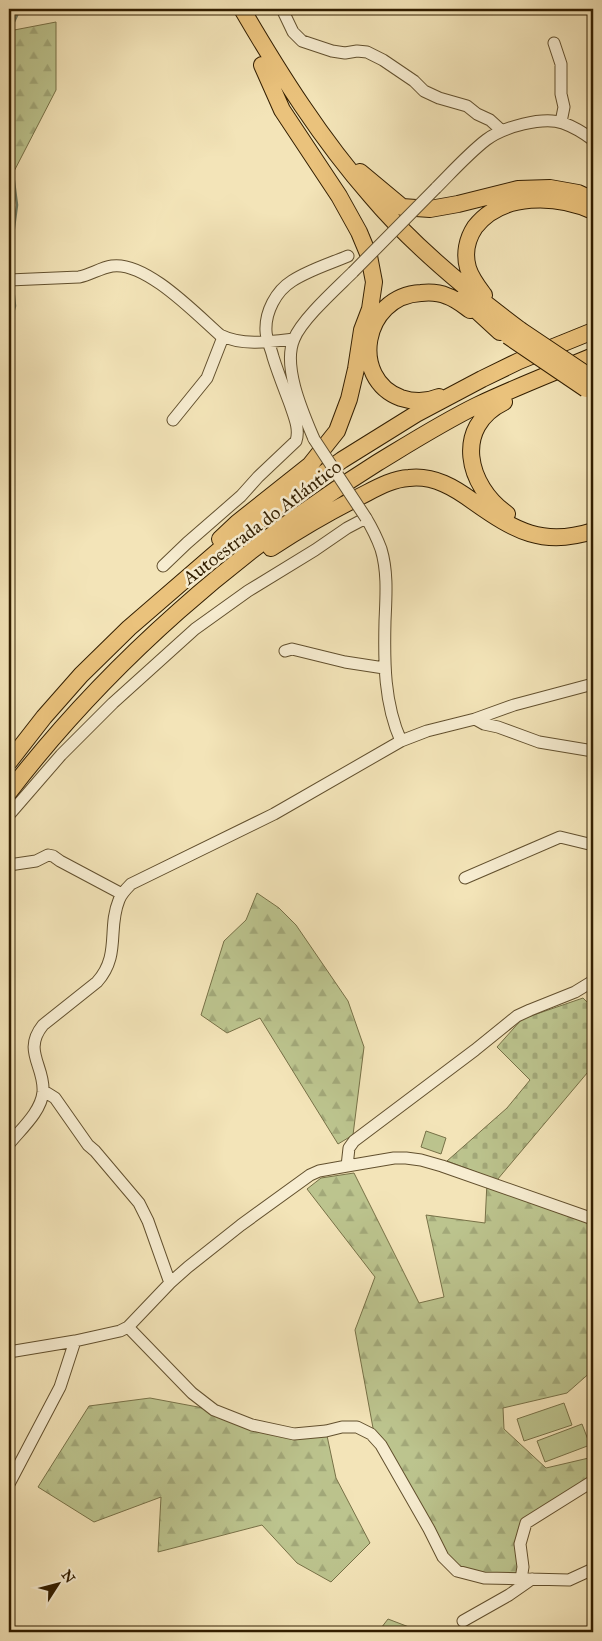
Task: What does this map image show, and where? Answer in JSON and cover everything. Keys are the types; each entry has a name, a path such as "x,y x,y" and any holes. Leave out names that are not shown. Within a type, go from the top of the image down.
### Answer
{"highway":[{"path":"230,9 262,65 296,118 363,203 421,261 509,333"},
{"path":"242,9 274,64 331,146 371,197 432,257 495,311"},
{"path":"129,628 237,523 310,465 337,430 349,399 362,330 370,309 374,282 369,256 359,232 339,196 282,110 262,65"},
{"path":"331,146 402,207 430,209 518,189 550,188 578,194 593,200"},
{"path":"509,333 475,282 468,268 466,256 472,232 481,220 492,211 520,201 558,201 579,205 593,212"},
{"path":"482,379 434,399 421,401 407,400 394,395 382,386 373,373 369,356 370,339 374,323 382,310 395,300 412,293 430,292 447,296 509,333 591,387"},
{"path":"563,342 593,324"},
{"name":"Autoestrada do Atlántico","path":"9,762 44,717 81,675 129,628 225,546 342,460 416,414 482,379 563,342 593,331"},
{"path":"593,356 500,404 484,415 477,424 471,448 471,459 475,474 492,500 506,513 523,522 556,529 570,528 593,522"},
{"name":"Autoestrada do Atlántico","path":"9,792 98,688 186,605 260,544 309,508 415,440 478,405 593,356"},
{"path":"186,605 331,511 382,485 409,478 422,478 443,482 512,526 531,534 551,538 576,536 593,531"}],"street":[{"path":"282,9 293,32 302,41 332,51 345,53 367,52 383,60 414,81 424,91 439,98 467,106 477,114 490,120 501,130"},
{"path":"554,43 561,64 561,94 564,107 561,122"},
{"path":"400,742 394,727 384,668 386,582 381,550 376,535 314,439 303,414 290,362 293,339 303,324 353,272 486,139 501,130 517,125 537,122 561,122 582,132 593,140"},
{"path":"163,566 241,496 296,441 298,435 296,424 266,331 268,315 274,300 283,287 292,280 348,256"},
{"path":"9,280 79,278 110,266 118,266 141,272 151,277 223,337 246,342 293,339"},
{"path":"173,420 207,378 223,337"},
{"path":"9,815 67,749 195,629 248,591 366,518"},
{"path":"285,651 292,649 345,662 384,668"},
{"path":"9,1144 36,1110 42,1092 42,1082 33,1052 34,1039 43,1026 97,982 105,973 112,948 116,910 122,894 131,884 274,814 400,742 427,731 475,719 514,705 593,684"},
{"path":"475,719 484,724 498,727 539,742 593,751"},
{"path":"465,878 560,837 593,845"},
{"path":"9,865 36,861 48,855 52,856 122,894"},
{"path":"347,1166 349,1148 354,1140 475,1050 517,1016 575,992 593,981"},
{"path":"42,1092 55,1098 88,1145 139,1203 148,1221 170,1283"},
{"path":"9,1352 75,1341 120,1331 128,1327 170,1283 242,1224 310,1175 320,1171 394,1158 421,1160 593,1219"},
{"path":"128,1327 192,1394 214,1410 252,1426 294,1434 326,1431 342,1427 356,1427 371,1434 381,1445 443,1557 457,1571 484,1578 569,1580 593,1569"},
{"path":"9,1484 60,1387 75,1341"},
{"path":"527,1579 523,1567 520,1544 526,1523 593,1480"},
{"path":"463,1621 508,1595 527,1579"}],"green space":[{"path":"56,22 56,90 9,181 9,31"},
{"path":"257,893 279,908 296,925 348,1001 364,1047 353,1135 338,1144 260,1018 227,1033 201,1015 224,941 246,920"},
{"path":"583,998 593,1008 593,1066 497,1180 447,1161 507,1108 530,1080 497,1047 522,1019"},
{"path":"426,1131 446,1138 441,1154 421,1147"},
{"path":"354,1173 419,1303 444,1297 426,1215 485,1223 487,1182 593,1219 593,1370 567,1393 503,1408 504,1429 546,1468 593,1457 593,1481 526,1523 521,1579 457,1571 404,1487 373,1428 355,1330 375,1277 307,1189 321,1178"},
{"path":"150,1398 214,1410 252,1425 326,1431 336,1478 370,1543 331,1582 297,1563 262,1525 158,1552 161,1497 94,1522 38,1487 89,1406"},
{"path":"564,1403 572,1425 524,1441 517,1419"},
{"path":"582,1424 590,1445 545,1462 537,1441"},
{"path":"388,1619 422,1632 378,1632"}],"waterway":[{"path":"11,274 10,258 17,205 10,150 13,24 20,9"},
{"path":"9,329 15,306 13,287"}]}
